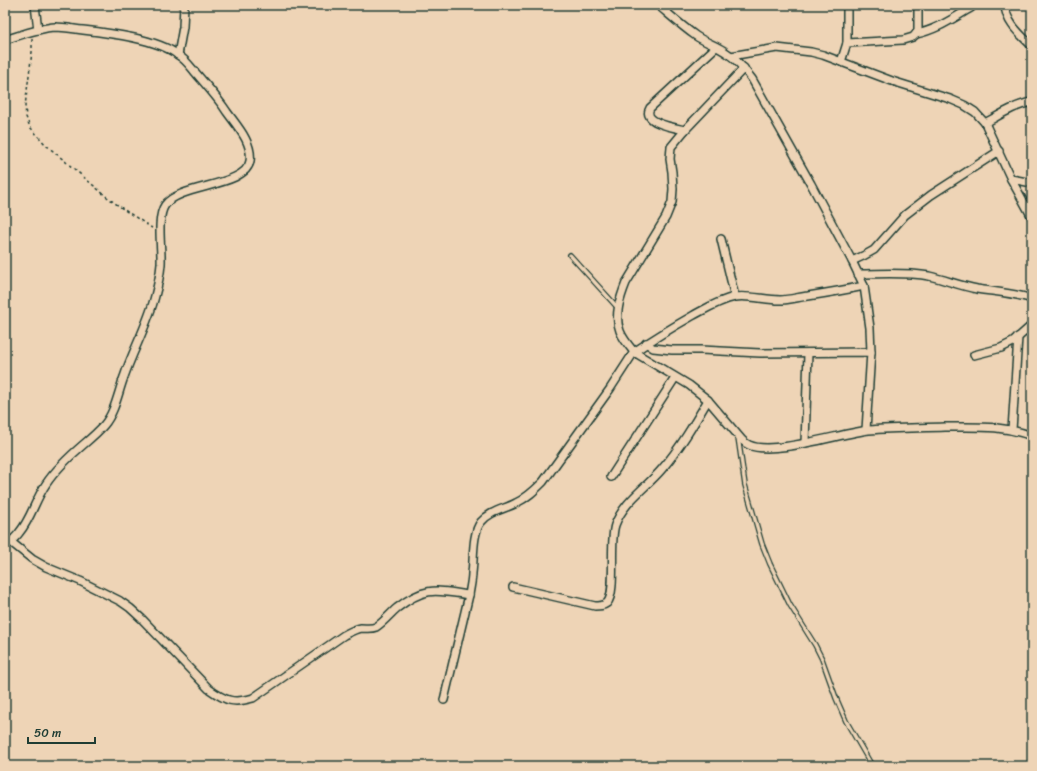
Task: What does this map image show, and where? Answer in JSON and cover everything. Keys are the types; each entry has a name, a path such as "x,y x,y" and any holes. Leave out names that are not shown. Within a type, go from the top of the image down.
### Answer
{"street":[{"path":"34,31 35,5"},
{"path":"178,55 183,27 184,5"},
{"path":"658,5 678,23 695,35 723,50 744,68 752,79 812,184 852,261 864,286 869,322 871,352 866,430"},
{"path":"841,62 846,43 847,5"},
{"path":"916,34 919,27 918,5"},
{"path":"1005,5 1005,11 1010,23 1032,46"},
{"path":"846,43 902,40 913,37 916,34 934,29 971,8"},
{"path":"5,40 34,31 54,27 131,37 170,49 200,77 225,109 242,133 249,146 251,156 250,165 240,175 176,196 165,205 162,213 160,234 161,263 155,296 111,413 106,423 98,432 68,458 54,473 45,485 19,533 8,540 32,559 46,567 80,581 120,601 130,608 210,690 233,701 243,701 253,698 354,630 378,626 396,609 420,593 442,591 470,595"},
{"path":"685,130 656,122 649,117 648,111 716,47"},
{"path":"731,56 777,48 811,52 964,105 975,112 985,123 1011,179 1032,217"},
{"path":"744,68 685,130 671,147 670,159 673,188 672,202 666,217 626,283 618,308 619,331 634,352 675,378 689,385 708,400 748,445 756,447 778,448 866,430 898,428 987,427 1018,431 1032,436"},
{"path":"985,123 1008,110 1032,102"},
{"path":"852,261 865,256 874,250 905,215 931,195 998,151"},
{"path":"1011,179 1032,183"},
{"path":"722,239 735,297"},
{"path":"858,274 916,274 976,289 1007,293 1032,299"},
{"path":"444,700 470,595 476,536 481,521 493,512 516,503 526,497 543,482 610,389 634,352 646,343 712,305 735,297 744,296 767,300 782,300 831,293 864,286"},
{"path":"974,355 1001,348 1014,342 1032,325"},
{"path":"1012,430 1018,337"},
{"path":"646,343 652,348 672,350 760,353 871,352"},
{"path":"805,443 808,353"},
{"path":"611,477 675,378"},
{"path":"513,587 595,606 603,606 608,602 612,590 614,527 623,509 628,503 661,471 671,459 708,400"}],"lane":[{"path":"570,255 618,308"},
{"path":"738,435 745,485 764,550 790,605 822,659 846,721 872,766"}],"path":[{"path":"34,31 25,106 26,116 30,127 46,145 107,197 160,234"}]}
